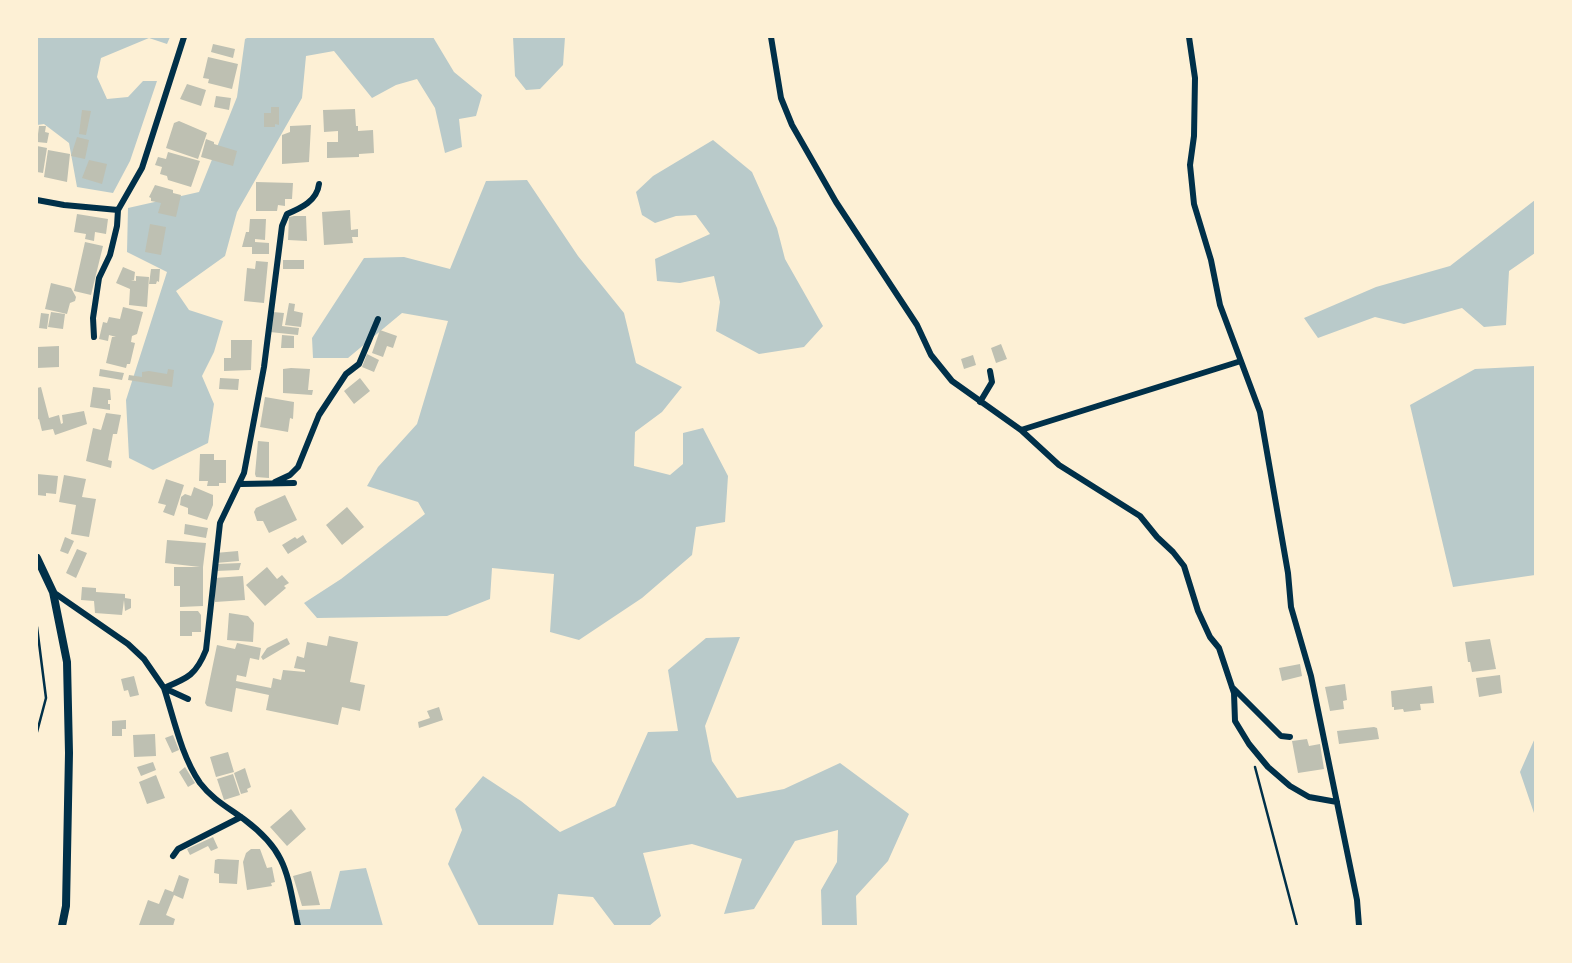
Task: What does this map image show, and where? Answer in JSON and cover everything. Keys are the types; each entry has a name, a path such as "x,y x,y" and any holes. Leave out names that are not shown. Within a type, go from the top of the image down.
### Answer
{"street":[{"path":"94,337 93,318 99,278 110,255 118,210 142,168 184,37"},
{"path":"771,37 781,99 792,125 815,167 917,325 931,355 952,381 1021,430 1059,465 1140,516 1173,552 1184,566 1198,611 1210,638 1219,648 1234,693 1235,721 1250,744 1290,786 1309,797 1337,802"},
{"path":"1189,37 1195,78 1194,136 1190,165 1194,204 1211,260 1220,306 1260,412 1288,573 1291,607 1311,676 1357,900 1359,926"},
{"path":"164,688 190,677 200,666 206,650 220,523 241,484 264,367 282,226 287,214 314,198 319,184"},
{"path":"37,200 118,210"},
{"path":"275,482 290,475 298,467 319,415 346,374 359,363 378,319"},
{"path":"1021,430 1241,361"},
{"path":"980,402 992,382 990,371"},
{"path":"241,484 294,483"},
{"path":"37,558 53,592 67,662 69,753 66,906 62,926"},
{"path":"53,592 128,644 144,659 164,688 184,749 200,782 218,803 268,838 278,853 284,866 298,926"},
{"path":"1230,686 1281,736 1290,737"},
{"path":"164,688 188,699"},
{"path":"173,856 178,849 241,817"}],"path":[{"path":"37,627 46,698 37,732"},
{"path":"1250,744 1297,926"}],"shaded area":[{"path":"37,37 170,37 167,44 149,38 101,58 97,77 107,99 128,97 143,81 157,81 130,161 113,193 77,187 69,143 44,124 37,125"},
{"path":"433,37 454,72 482,95 476,116 459,119 462,147 445,153 435,108 417,79 396,85 372,98 334,51 306,56 302,98 237,212 225,256 176,291 189,310 223,321 214,352 202,376 214,404 208,443 153,470 129,458 126,400 167,272 127,252 128,208 199,192 237,97 245,39"},
{"path":"513,37 565,37 563,65 540,89 526,90 515,76"},
{"path":"713,140 752,172 777,228 785,259 823,326 804,347 759,354 716,331 720,302 714,276 680,283 657,281 655,259 710,234 696,215 676,216 655,223 642,215 636,192 653,176"},
{"path":"527,180 578,256 624,313 636,363 682,387 662,412 635,432 634,466 670,475 683,464 683,433 703,428 728,476 725,522 696,527 692,555 642,598 579,640 550,632 554,574 492,568 490,599 447,616 317,618 304,603 341,579 425,514 418,502 367,486 378,467 417,424 448,321 402,313 348,358 313,358 312,338 364,258 404,257 450,269 486,181"},
{"path":"1535,200 1535,253 1509,271 1506,325 1484,327 1462,308 1404,324 1375,317 1318,338 1304,318 1376,287 1450,266"},
{"path":"1535,366 1535,575 1453,587 1410,405 1475,369"},
{"path":"740,637 705,726 712,761 737,798 784,789 840,763 909,814 888,861 856,896 857,926 822,926 821,890 837,862 838,830 795,841 754,909 724,914 742,859 692,844 643,853 661,916 649,926 615,926 593,897 558,894 553,926 479,926 448,864 462,830 455,809 483,776 521,801 560,832 615,806 648,732 678,731 668,670 706,638"},
{"path":"1535,738 1535,816 1520,772"},
{"path":"366,868 383,926 300,926 294,910 330,909 340,871"}],"building":[{"path":"213,44 235,49 233,58 211,52"},
{"path":"208,57 238,64 232,89 208,83 209,79 203,78"},
{"path":"187,84 206,90 201,106 180,99"},
{"path":"216,96 231,98 229,110 214,107"},
{"path":"271,107 279,107 279,125 264,127 264,113 271,113"},
{"path":"355,109 358,131 373,130 374,153 359,154 359,157 327,158 327,142 338,142 338,131 324,132 323,110"},
{"path":"82,110 91,111 86,135 79,134"},
{"path":"179,121 207,133 198,159 166,148 174,123"},
{"path":"311,125 309,162 282,164 282,135 290,132 290,126"},
{"path":"39,126 46,126 45,132 49,133 47,143 37,142"},
{"path":"77,137 89,140 85,159 71,156"},
{"path":"206,139 237,151 233,166 201,157"},
{"path":"37,146 47,148 43,173 37,172"},
{"path":"48,150 70,154 67,182 44,177"},
{"path":"168,152 200,161 191,187 168,180 167,176 160,174 162,167 155,165 158,157 166,159"},
{"path":"89,160 107,164 102,184 82,178"},
{"path":"256,182 293,183 292,199 285,199 285,206 278,205 277,211 256,211"},
{"path":"155,185 181,195 176,217 158,213 161,203 151,201 149,197"},
{"path":"350,210 351,230 358,229 358,237 352,237 353,243 324,245 322,212"},
{"path":"77,214 108,219 106,234 95,232 94,241 85,239 86,234 74,232"},
{"path":"306,216 307,241 288,240 289,217"},
{"path":"250,219 266,219 265,240 255,239 255,242 269,243 269,254 252,254 252,247 242,247 246,232 249,232"},
{"path":"150,224 166,227 161,255 145,252"},
{"path":"85,242 103,246 91,295 74,291"},
{"path":"283,260 304,260 304,269 283,269"},
{"path":"256,261 268,262 264,303 244,301 247,268 255,269"},
{"path":"123,267 135,272 134,280 131,280 136,281 136,276 149,277 147,307 129,305 130,289 116,283"},
{"path":"151,269 160,269 159,282 156,284 149,284"},
{"path":"51,283 71,288 76,297 75,301 70,303 67,314 45,309"},
{"path":"289,303 295,304 294,311 303,313 301,327 285,325"},
{"path":"123,307 143,312 137,334 132,336 131,342 135,343 130,364 127,364 126,368 106,363 112,337 116,337 109,335 108,341 99,339 103,322 107,323 109,317 120,319"},
{"path":"51,312 65,314 63,329 48,327"},
{"path":"273,312 284,313 282,326 299,328 298,335 270,332"},
{"path":"41,313 49,314 47,329 39,328"},
{"path":"380,330 397,336 393,348 387,346 383,357 372,353"},
{"path":"282,335 294,336 294,348 281,348"},
{"path":"231,340 252,340 251,370 224,371 224,358 231,358"},
{"path":"1001,344 1007,359 996,363 991,348"},
{"path":"59,346 59,367 37,368 37,347"},
{"path":"367,354 379,360 374,372 362,367"},
{"path":"973,355 976,365 964,369 961,359"},
{"path":"100,369 124,373 122,380 99,376"},
{"path":"168,369 174,370 172,387 128,380 129,375 142,377 142,372 167,374"},
{"path":"283,369 310,369 308,390 313,390 312,395 283,393"},
{"path":"220,378 239,379 238,390 219,389"},
{"path":"360,378 370,391 354,404 344,391"},
{"path":"41,387 49,418 59,415 61,424 62,415 84,411 87,424 55,435 53,429 42,431 39,419 37,420 37,388"},
{"path":"93,387 110,389 110,410 90,407"},
{"path":"265,397 294,402 293,419 290,418 288,432 260,427"},
{"path":"106,413 121,415 117,434 113,434 108,460 112,461 111,468 86,461 93,428 101,430"},
{"path":"258,441 269,442 269,478 256,477 255,474"},
{"path":"200,454 214,454 214,460 226,460 226,483 207,486 208,481 199,481"},
{"path":"37,474 58,476 56,494 37,495"},
{"path":"64,475 86,479 82,497 96,499 89,537 71,534 76,505 59,502"},
{"path":"166,479 184,485 174,516 163,512 166,505 158,503"},
{"path":"194,487 213,495 213,505 207,520 188,514 188,508 180,505 181,497 185,494 191,496"},
{"path":"285,495 297,520 269,533 263,521 257,521 254,512 256,508"},
{"path":"347,507 364,527 342,545 326,525"},
{"path":"185,524 208,528 206,538 184,534"},
{"path":"303,535 307,542 288,554 282,545"},
{"path":"65,537 74,541 68,554 60,551"},
{"path":"167,540 206,543 203,606 180,607 180,586 174,586 174,567 200,567 165,563"},
{"path":"77,549 87,553 76,578 66,573"},
{"path":"238,551 239,561 216,563 215,553"},
{"path":"241,563 239,570 216,571 216,564"},
{"path":"267,567 277,579 282,575 289,583 265,606 246,585"},
{"path":"243,576 245,600 215,602 214,578"},
{"path":"82,587 96,588 96,592 125,594 125,598 131,599 131,608 125,611 124,600 122,615 95,613 94,601 81,600"},
{"path":"180,611 198,611 201,615 201,632 192,632 192,636 180,636"},
{"path":"229,613 248,616 254,623 253,642 227,640"},
{"path":"329,636 358,642 350,682 365,685 360,711 342,707 338,725 266,710 269,695 236,688 232,712 207,706 205,703 217,645 235,649 237,643 261,648 259,660 250,658 246,677 237,675 236,681 271,688 273,678 281,680 283,670 305,672 294,668 297,656 304,658 307,642 327,646"},
{"path":"287,638 290,644 263,660 261,657 267,648"},
{"path":"1490,639 1496,669 1472,672 1465,642"},
{"path":"1300,664 1302,676 1282,681 1279,668"},
{"path":"1500,675 1502,693 1479,697 1476,678"},
{"path":"134,676 139,695 130,697 128,690 124,691 121,679"},
{"path":"1345,684 1347,700 1343,701 1344,709 1330,711 1325,687"},
{"path":"1432,686 1434,703 1420,704 1421,710 1404,712 1403,709 1394,710 1392,707 1391,691"},
{"path":"439,707 443,720 419,728 418,722 430,718 427,711"},
{"path":"126,720 126,729 122,729 122,736 112,736 112,721"},
{"path":"1377,728 1379,739 1339,744 1337,731"},
{"path":"155,734 156,756 134,757 133,735"},
{"path":"173,735 179,750 172,753 165,738"},
{"path":"1307,739 1309,746 1320,744 1324,769 1298,773 1292,741"},
{"path":"228,752 234,772 216,777 210,757"},
{"path":"153,762 156,770 141,776 137,767"},
{"path":"185,767 195,783 188,787 179,772"},
{"path":"245,768 251,787 247,789 248,792 241,794 234,773"},
{"path":"233,774 240,795 224,800 217,779"},
{"path":"156,775 165,798 147,804 139,782"},
{"path":"291,809 306,829 287,846 270,827"},
{"path":"213,837 218,848 211,851 208,846 190,855 187,849"},
{"path":"251,849 260,849 267,868 272,867 275,882 271,883 272,886 247,890 243,862 246,853"},
{"path":"215,860 239,860 237,884 219,883 219,874 214,873"},
{"path":"311,871 320,905 302,906 293,876"},
{"path":"179,875 189,879 183,899 174,895 166,915 175,919 173,926 139,925 148,900 159,904 165,889 173,892"}]}
